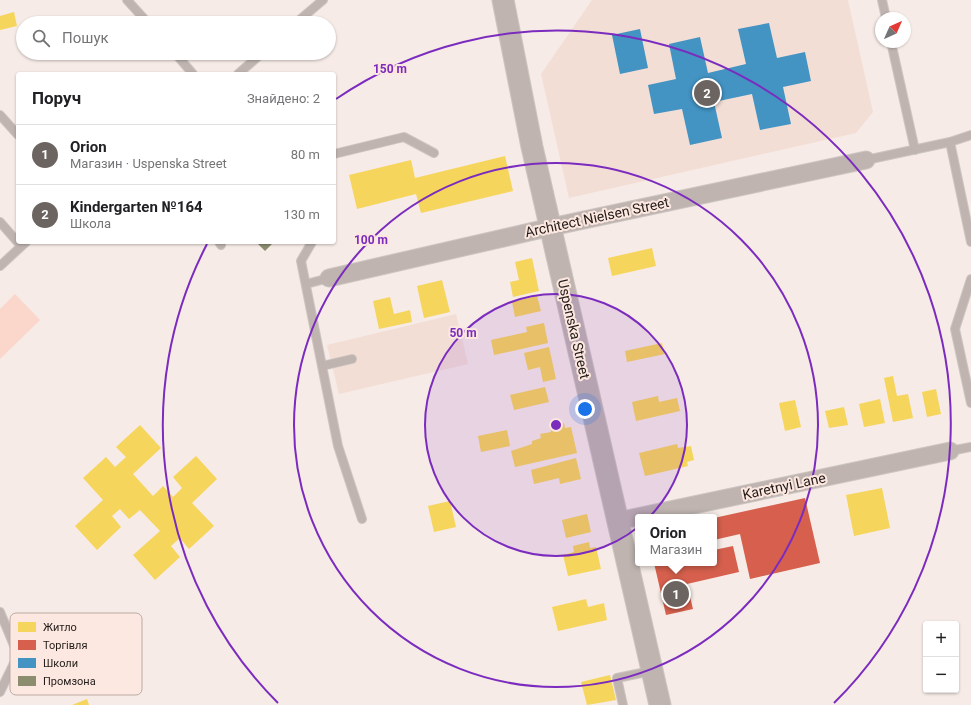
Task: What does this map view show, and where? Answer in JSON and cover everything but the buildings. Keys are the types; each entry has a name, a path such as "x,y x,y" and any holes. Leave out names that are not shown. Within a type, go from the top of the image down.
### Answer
{"street":[{"name":"Uspenska Street","path":"503,0 551,227 660,705"},
{"name":"Architect Nielsen Street","path":"329,278 551,227 866,160"},
{"name":"Karetnyi Lane","path":"651,514 950,451"},
{"name":"Karetnyi Lane","path":"618,521 635,517"}],"lane":[{"path":"127,0 142,16"},
{"path":"304,16 323,0"},
{"path":"882,0 885,12"},
{"path":"892,48 915,150"},
{"path":"181,60 191,72"},
{"path":"240,72 254,60"},
{"path":"0,115 16,133"},
{"path":"866,160 950,142 971,135"},
{"path":"336,154 404,137 434,153"},
{"path":"950,142 971,242"},
{"path":"0,222 16,237"},
{"path":"0,266 23,244"},
{"path":"311,244 301,261 338,446 362,519"},
{"path":"306,284 329,278"},
{"path":"971,279 955,329 971,403"},
{"path":"322,366 352,359"},
{"path":"950,451 971,447"},
{"path":"0,612 10,636"},
{"path":"623,705 617,678 652,670"},
{"path":"0,692 10,671"}],"shaded area":[{"path":"592,0 848,0 873,112 856,133 569,198 541,74"},
{"path":"15,294 40,320 0,359 0,309"},
{"path":"456,314 468,364 339,394 327,345"}],"place":[{"name":"Kindergarten №164","path":"707,93"},
{"name":"Orion","path":"676,594"}]}
